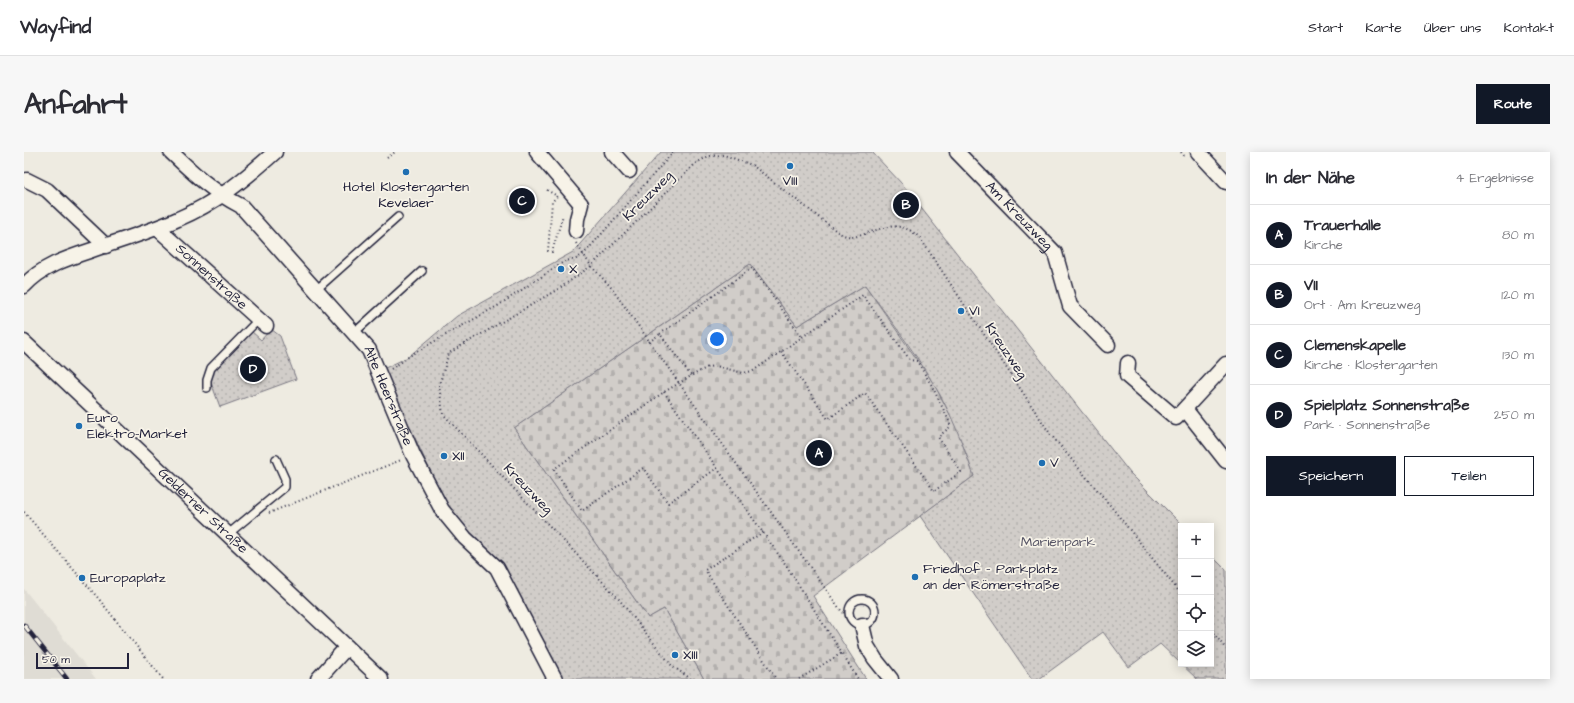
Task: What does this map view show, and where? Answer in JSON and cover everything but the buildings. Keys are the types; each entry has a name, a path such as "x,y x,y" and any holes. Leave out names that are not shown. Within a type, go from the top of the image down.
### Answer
{"street":[{"name":"Alte Heerstraße","path":"171,152 206,184 222,196 241,206 369,350 381,375 413,455 442,510 465,538 497,568 555,679"},
{"path":"24,286 36,274 57,262 157,228 200,209 240,183 275,152"},
{"path":"537,152 581,204 577,219 576,231"},
{"path":"612,152 629,171"},
{"name":"Am Kreuzweg","path":"957,152 1055,253 1070,306 1108,345"},
{"path":"1204,154 1226,182"},
{"path":"27,180 47,190 106,246"},
{"name":"Sonnenstraße","path":"157,228 262,322"},
{"name":"Gelderner Straße","path":"24,342 381,679"},
{"path":"1127,369 1176,418 1226,364"},
{"path":"1185,409 1226,461"},
{"path":"862,625 867,646 891,679"},
{"path":"318,679 347,647"}],"lane":[{"path":"316,290 398,217"},
{"path":"354,333 422,271"},
{"path":"207,388 207,380 211,368 262,322"},
{"path":"227,535 284,487 284,479 276,459"},
{"path":"864,600 872,604 875,610 874,617 869,623 862,625 855,623 850,614 851,607 856,601 864,600"}],"path":[{"path":"387,158 394,152"},
{"path":"381,375 414,353 499,304 564,261 576,259 584,254 673,152"},
{"name":"Kreuzweg","path":"691,679 672,666 618,598 443,414 439,385 449,353 560,288 592,266 696,163 709,156 724,155 752,165 839,233 849,237 862,235 885,227 899,226 912,231 920,238 1051,435 1109,504 1178,590"},
{"path":"546,190 557,196 552,202 548,251 552,252 564,214"},
{"path":"576,231 574,240 592,266 610,286 842,612 850,614"},
{"path":"649,342 752,268 802,337"},
{"path":"717,468 668,502 643,468 582,511 554,469 664,392 691,376 708,367 716,366 743,373 749,373 781,351 802,337 863,295 910,360 917,361 932,386 950,423 950,427 938,437 962,472 934,491 865,393 828,418 781,351"},
{"path":"660,334 691,376"},
{"path":"664,392 786,564 858,679"},
{"path":"263,516 413,455"},
{"path":"24,512 98,598 162,679"},
{"path":"763,532 705,570 776,679"},
{"path":"1212,631 1226,649"},
{"path":"799,679 842,652"}],"shaded area":[{"path":"24,589 96,679 24,679"}],"green space":[{"name":"Marienpark","path":"661,152 872,152 903,185 1130,473 1180,523 1178,523 1178,661 1160,644 1129,667 1103,632 1039,679 1032,679 920,516 974,476 951,417 917,358 865,285 797,326 750,264 514,428 648,618 664,609 704,679 562,679 499,566 446,505 383,369 408,357 457,316 573,252"},
{"path":"750,264 797,326 865,285 934,384 956,426 974,476 813,596 866,679 704,679 664,609 648,618 514,428"},
{"path":"271,329 280,336 296,379 220,407 209,377 213,370 250,330 261,340"},
{"path":"1214,558 1226,570 1226,679 1197,679 1184,667 1214,667"}],"railway":[{"path":"24,625 67,679"}],"place":[{"name":"VIII","path":"790,166"},
{"name":"Hotel Klostergarten Kevelaer","path":"406,172"},
{"name":"Clemenskapelle","path":"522,201"},
{"name":"VII","path":"906,205"},
{"name":"X","path":"561,269"},
{"name":"VI","path":"961,311"},
{"name":"Spielplatz Sonnenstraße","path":"253,369"},
{"name":"Euro Elektro-Market","path":"79,426"},
{"name":"Trauerhalle","path":"819,453"},
{"name":"XII","path":"444,456"},
{"name":"V","path":"1042,463"},
{"name":"Friedhof - Parkplatz an der Römerstraße","path":"915,577"},
{"name":"Europaplatz","path":"82,578"},
{"name":"XIII","path":"675,655"}]}
